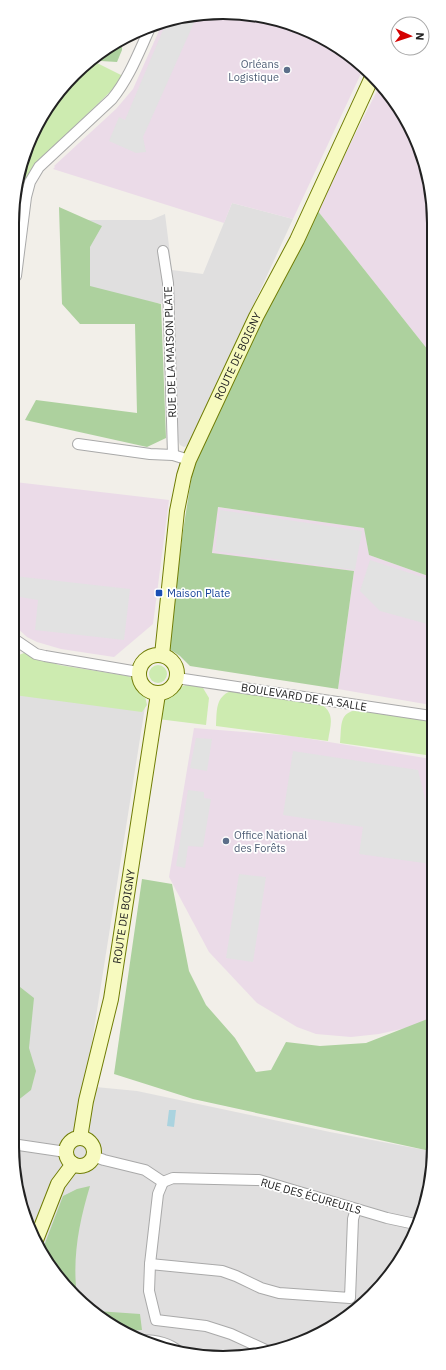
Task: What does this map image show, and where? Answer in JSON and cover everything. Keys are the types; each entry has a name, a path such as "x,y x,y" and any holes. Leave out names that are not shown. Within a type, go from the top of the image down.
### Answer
{"street":[{"path":"19,252 26,197 30,182 39,167 112,99 121,88 128,77 147,34"},
{"name":"ROUTE DE BOIGNY","path":"162,655 177,511 184,476 189,460 256,317 297,240 370,82"},
{"name":"RUE DE LA MAISON PLATE","path":"163,251 168,283 173,455"},
{"path":"78,444 150,454 173,455 189,460"},
{"path":"19,643 36,654 138,672"},
{"path":"162,655 168,657 176,666 177,678 173,687 169,690 158,694 149,692 140,683 138,672 144,660 149,657 162,655"},
{"name":"BOULEVARD DE LA SALLE","path":"177,678 427,715"},
{"name":"ROUTE DE BOIGNY","path":"80,1138 86,1101 111,999 158,694"},
{"path":"19,1146 69,1158 82,1165 93,1156 92,1147 90,1142 86,1139 80,1138 71,1141 68,1144 69,1158 39,1234"},
{"path":"93,1156 145,1170 163,1182 158,1194 150,1264 149,1291 156,1320 206,1326 231,1334 260,1347"},
{"name":"RUE DES ÉCUREUILS","path":"163,1182 172,1178 259,1180 387,1218 412,1223"},
{"path":"150,1264 222,1271 262,1288 279,1293 350,1298 353,1219 356,1209"}],"shaded area":[{"path":"210,19 236,19 263,23 289,30 325,46 347,61 361,73 293,219 232,203 224,223 53,169 55,167 54,166 116,109 133,89 160,29 183,23"},
{"path":"195,21 143,137 146,152 136,153 109,141 119,117 125,120 164,28"},
{"path":"378,90 393,110 406,133 416,157 423,183 427,210 427,349 317,210"},
{"path":"232,203 293,219 190,443 184,447 180,445 178,440 175,305 80,294 78,220 151,220 165,214 172,270 203,274"},
{"path":"19,482 169,500 153,624 114,657 61,649 37,642 27,637 19,630"},
{"path":"217,507 365,528 369,555 427,576 427,704 338,689 354,571 212,554"},
{"path":"220,510 362,531 355,570 215,551"},
{"path":"370,560 427,579 427,624 380,611 360,591"},
{"path":"19,577 130,589 124,640 35,630 38,600 19,597"},
{"path":"19,687 145,707 85,1086 137,1091 330,1132 427,1150 427,1160 423,1187 416,1213 406,1237 393,1260 376,1282 358,1300 336,1317 313,1330 276,1344 236,1351 210,1351 170,1344 133,1330 110,1317 88,1300 70,1282 53,1260 40,1237 30,1213 23,1187 19,1160"},
{"path":"194,728 293,736 427,758 427,1020 415,1026 379,1034 351,1037 316,1034 297,1027 257,1003 209,952 169,877"},
{"path":"196,738 212,739 207,771 190,768"},
{"path":"293,751 418,770 427,807 427,863 359,854 363,827 283,815"},
{"path":"188,790 204,792 204,798 211,799 203,847 188,846 185,868 176,866"},
{"path":"239,874 266,877 253,962 226,958"}],"green space":[{"path":"122,46 122,50 117,62 100,60"},
{"path":"97,63 123,76 110,92 40,160 23,186 30,157 40,133 53,110 70,88"},
{"path":"59,207 102,226 90,247 90,286 161,304 166,438 147,447 25,420 36,400 137,413 135,324 80,324 62,304"},
{"path":"317,210 427,349 427,576 369,555 364,528 218,507 212,553 354,571 338,689 190,666 180,656 168,648 183,531 194,461"},
{"path":"24,653 59,665 128,676 135,679 145,696 147,705 142,712 19,696 19,655"},
{"path":"158,665 164,668 167,674 164,680 158,683 152,680 149,674 152,668"},
{"path":"189,684 203,688 209,698 206,725 158,719 164,697"},
{"path":"231,691 321,704 329,712 331,721 328,741 216,726 219,701"},
{"path":"358,710 425,720 427,722 426,755 340,743 342,721 347,714"},
{"path":"142,879 172,884 189,971 206,1005 235,1038 256,1072 271,1070 286,1042 320,1046 366,1043 427,1019 427,1150 193,1099 114,1074"},
{"path":"19,987 34,998 29,1048 36,1071 31,1090 19,1099"},
{"path":"90,1186 80,1227 76,1254 76,1288 61,1271 44,1245 63,1196 77,1189"},
{"path":"102,1311 140,1314 142,1330 133,1330"}],"water":[{"path":"169,1110 176,1110 174,1127 167,1126"}],"place":[{"name":"Orléans Logistique","path":"287,70"},
{"name":"Maison Plate","path":"159,593"},
{"name":"Office National des Forêts","path":"226,841"}]}
